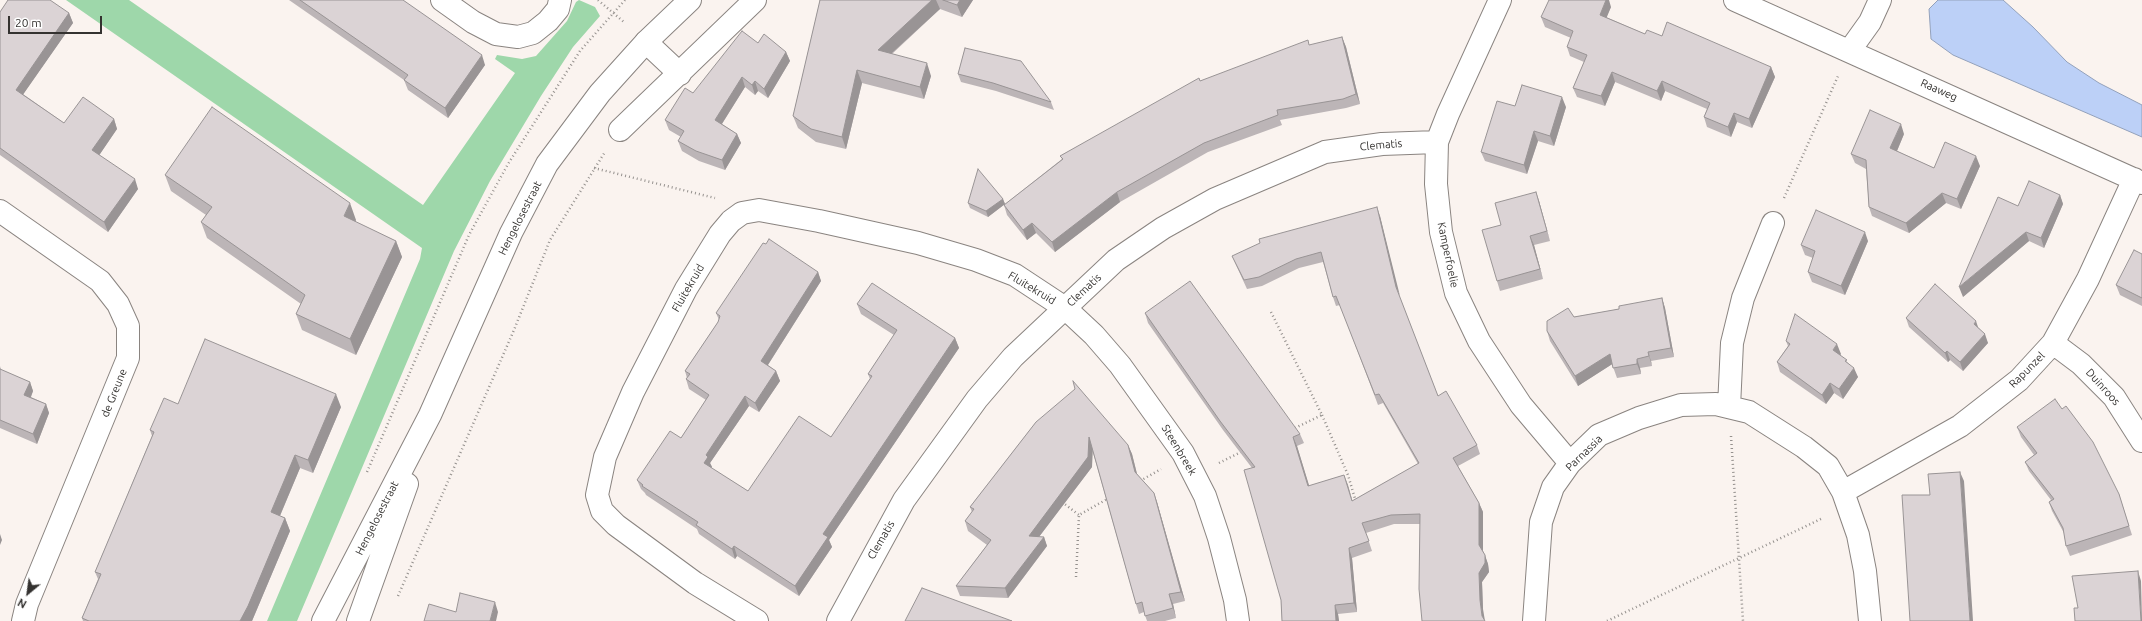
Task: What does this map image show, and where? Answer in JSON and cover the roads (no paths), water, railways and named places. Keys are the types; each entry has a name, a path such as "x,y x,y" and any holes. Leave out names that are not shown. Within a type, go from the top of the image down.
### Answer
{"street":[{"path":"442,0 473,22 496,34 518,37 533,33 548,21 558,8 560,0"},
{"name":"Hengelosestraat","path":"323,621 430,415 511,233 547,164 600,93 646,42 690,0"},
{"path":"620,130 680,74 755,0"},
{"name":"Kamperfoelie","path":"1500,0 1448,114 1437,142 1436,184 1441,232 1456,293 1479,341 1521,405 1570,463"},
{"name":"Raaweg","path":"1735,0 1850,50 2138,181"},
{"path":"1850,50 1870,22 1880,0"},
{"path":"646,42 680,74"},
{"name":"Clematis","path":"838,621 904,500 943,444 1013,357 1116,260 1163,228 1215,199 1325,152 1382,144 1437,142"},
{"name":"Rapunzel","path":"1846,498 1960,426 2019,380 2053,343 2088,279 2138,181"},
{"name":"Fluitekruid","path":"758,621 695,583 616,525 602,511 597,495 605,457 633,392 686,289 720,234 731,221 742,213 759,210 819,221 918,243 976,260 1014,276 1065,308"},
{"name":"de Greune","path":"0,211 100,281 118,304 128,326 128,358 27,604 23,621"},
{"path":"1729,407 1732,343 1743,298 1773,223"},
{"name":"Steenbreek","path":"1065,308 1094,335 1120,365 1154,410 1185,456 1205,496 1219,538 1235,600 1238,621"},
{"name":"Duinroos","path":"2053,343 2081,364 2114,397 2142,441"},
{"name":"Parnassia","path":"1534,621 1540,522 1553,487 1570,463 1599,435 1639,418 1681,405 1716,404 1749,412 1804,447 1828,466 1846,498 1860,542 1865,571 1870,621"},
{"name":"Hengelosestraat","path":"358,621 387,544 430,415"}],"water":[{"path":"1938,0 2003,0 2033,27 2067,62 2099,83 2142,105 2142,137 1953,55 1931,39 1929,9"}]}
